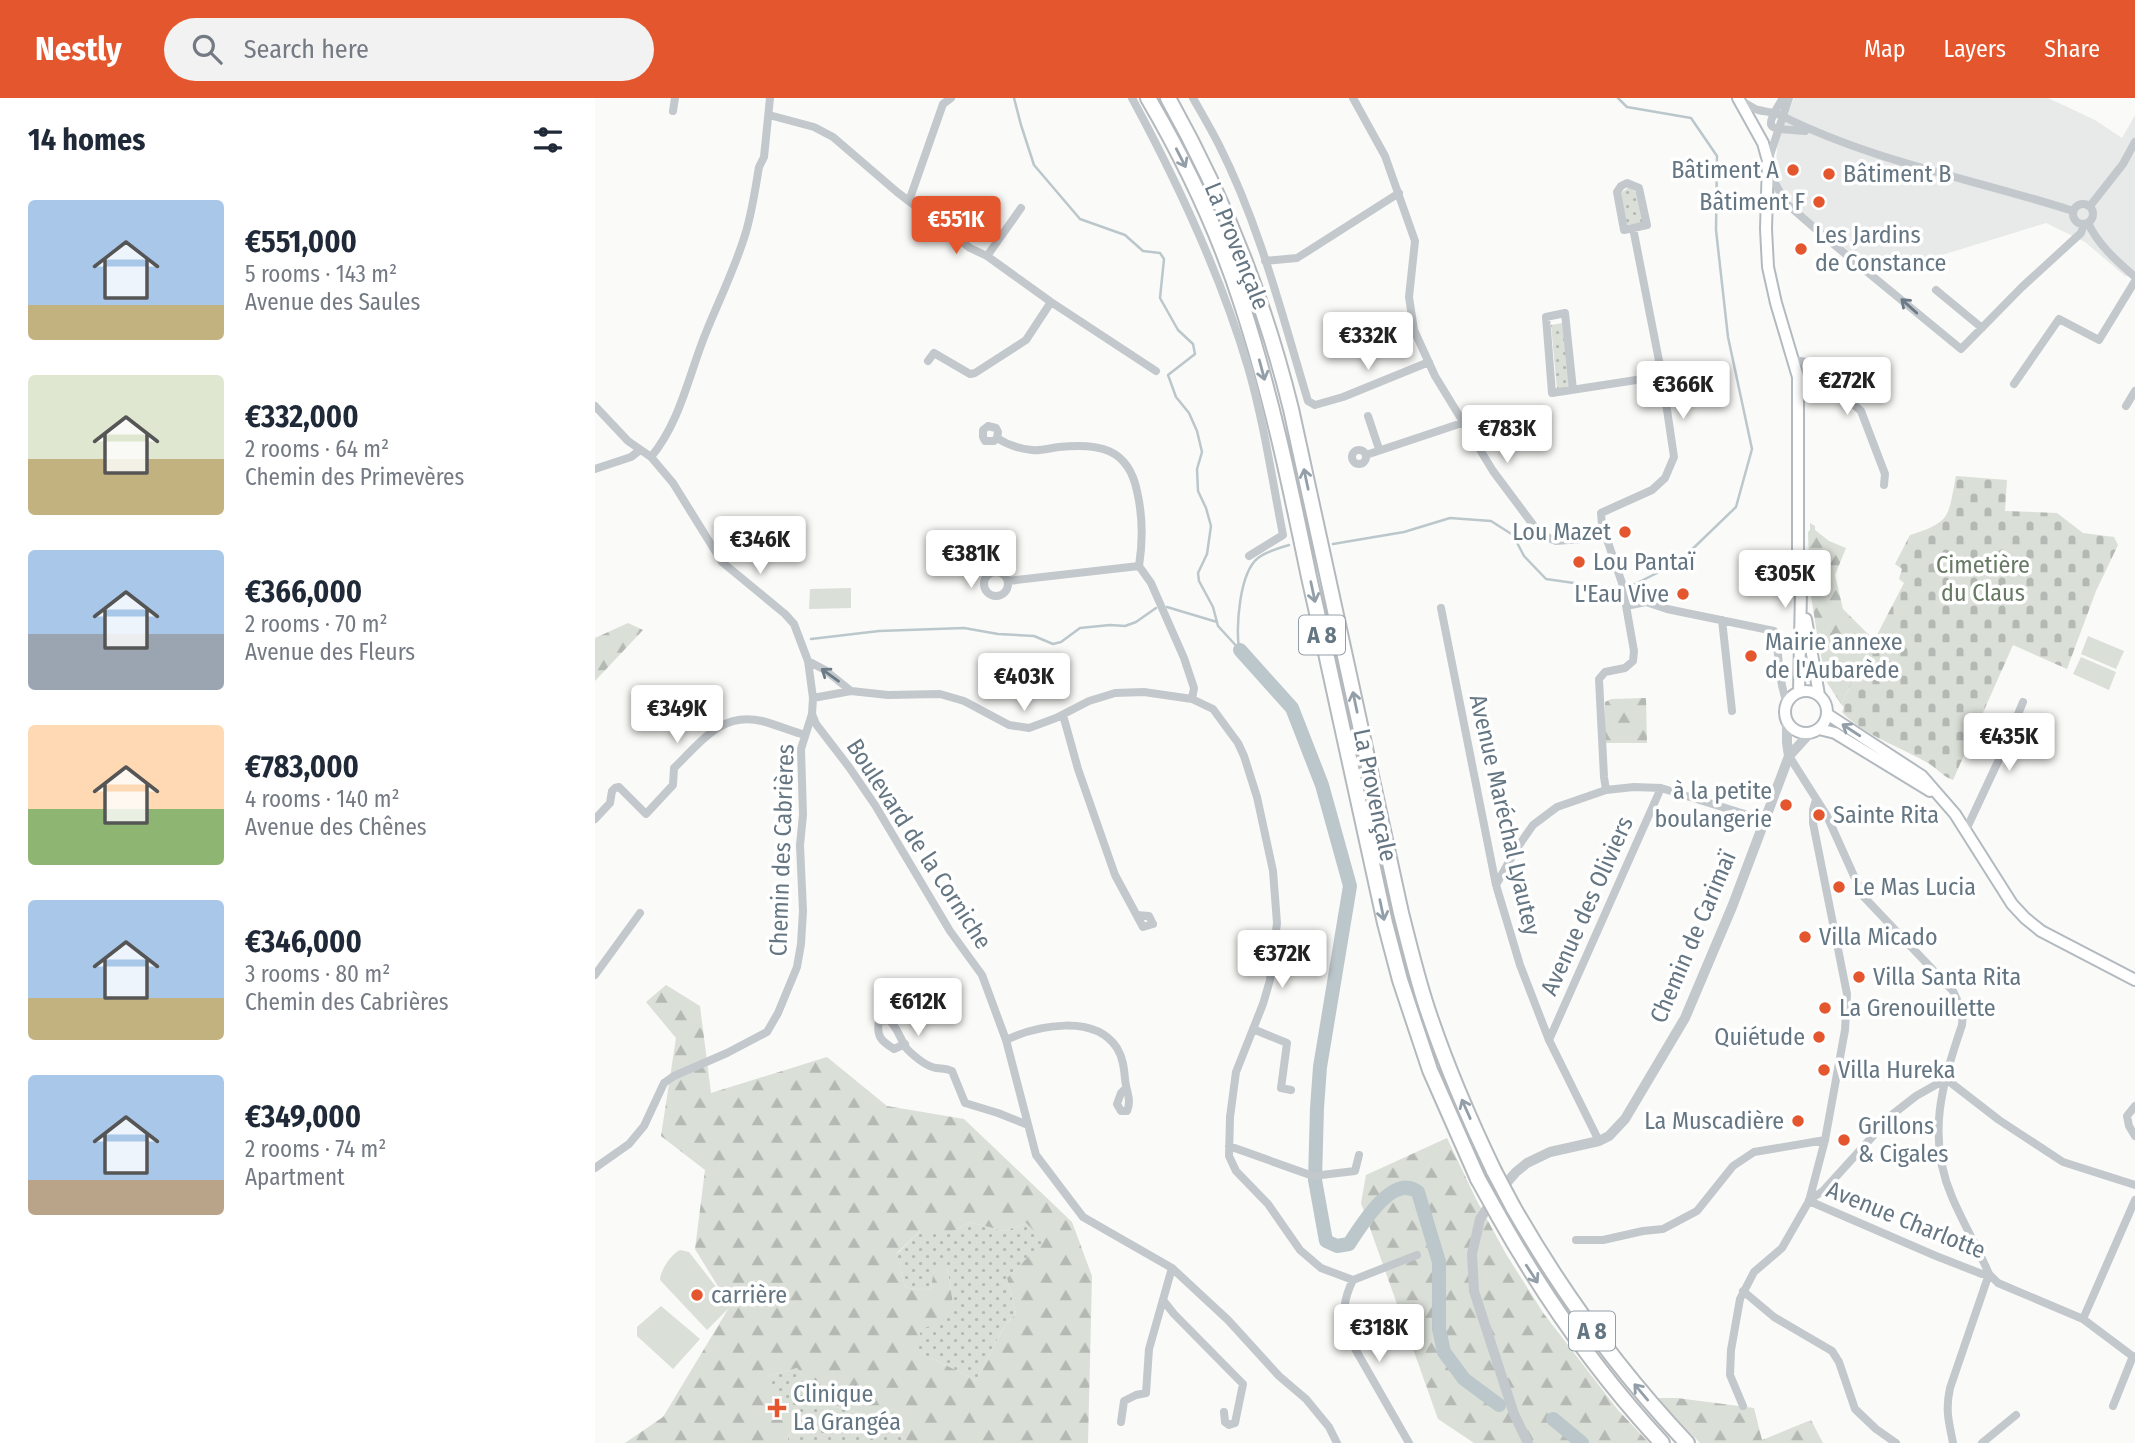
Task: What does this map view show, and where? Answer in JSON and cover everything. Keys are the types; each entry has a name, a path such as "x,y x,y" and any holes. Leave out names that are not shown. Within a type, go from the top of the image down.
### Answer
{"highway":[{"name":"La Provençale","path":"1148,98 1180,155 1211,224 1242,302 1258,355 1284,460 1385,923 1400,980 1430,1070 1478,1179 1522,1258 1611,1385 1663,1443"},
{"name":"La Provençale","path":"1168,98 1191,138 1233,228 1268,326 1291,409 1401,913 1444,1055 1494,1171 1552,1272 1618,1365 1687,1443"}],"main road":[{"path":"1739,99 1763,143 1767,166 1768,267 1798,377 1801,590 1799,692"},
{"path":"1801,590 1819,695 1827,707 1826,720 1814,731"},
{"path":"1819,695 1806,691 1790,698 1785,713 1787,723 1797,732 1835,733 1944,800"},
{"path":"1827,714 1922,776 1966,830 2012,904 2025,918 2041,931 2135,980"}],"street":[{"path":"673,111 675,98"},
{"path":"651,457 663,442 676,415 707,330 734,268 745,234 759,167 764,158 770,98"},
{"path":"909,201 943,104 951,98"},
{"path":"1132,98 1205,245 1253,384 1283,534 1249,556"},
{"path":"1193,98 1229,167 1265,261 1308,401 1315,405 1343,397 1429,362"},
{"path":"1353,98 1385,156 1415,241 1409,297 1414,330 1462,422 1523,514 1540,534 1556,541 1606,537"},
{"path":"1783,98 1770,123 1772,127 1779,130 1811,131"},
{"path":"1789,98 1767,166 1787,204 1961,349 2022,287 2081,233 2094,216 2090,206"},
{"path":"1739,99 1811,131 1891,160 2073,211"},
{"path":"769,114 814,127 833,137 970,248 987,256 1156,371"},
{"path":"1763,143 1771,140 1779,130"},
{"path":"2090,206 2123,164 2135,142"},
{"path":"1627,184 1639,188 1647,225 1633,228 1624,230 1617,192 1621,186 1627,184"},
{"path":"1265,261 1297,258 1399,193"},
{"path":"2073,211 2081,204 2090,206"},
{"path":"987,256 1021,208"},
{"path":"2014,384 2059,319 2099,340 2135,279 2109,254 2086,224 2075,220 2073,211"},
{"path":"1606,790 1599,679 1605,672 1625,668 1633,661 1634,651 1622,583 1606,537 1601,513 1652,490 1665,478 1674,457 1662,376 1633,228"},
{"path":"1936,290 1982,328"},
{"path":"929,361 934,353 970,374 975,373 1026,340 1051,302"},
{"path":"1573,390 1565,313 1546,317 1552,393 1573,390 1662,376"},
{"path":"1794,360 1806,362 1861,411 1885,474 1884,485"},
{"path":"2126,406 2135,391"},
{"name":"Chemin des Cabrières","path":"595,406 628,441 651,457 673,483 722,562 794,624 808,661 813,698 812,714 801,749 801,944 797,967 778,1013 767,1032 664,1083 644,1126 629,1144 595,1168"},
{"path":"1368,416 1379,449"},
{"path":"1366,455 1462,422"},
{"path":"997,438 1010,446 1034,450 1063,447 1110,450 1124,460 1134,476 1143,522 1139,566 1151,583 1184,659 1194,688 1192,699"},
{"path":"595,469 631,457 640,450"},
{"path":"1008,581 1139,566"},
{"path":"1626,606 1646,602 1667,609 1774,631 1781,671 1780,682 1787,703"},
{"name":"Avenue Maréchal Lyautey","path":"1441,608 1496,885 1520,965 1549,1040 1599,1141"},
{"path":"1722,620 1732,711"},
{"path":"808,661 825,670 851,691"},
{"path":"813,698 851,691 888,695 940,694 964,701 1009,725 1029,728 1115,692 1144,692 1192,699 1213,709 1238,743 1257,797 1273,871 1277,923 1270,981 1235,1072 1229,1156 1236,1171 1268,1204 1300,1250 1321,1268 1353,1280 1417,1255"},
{"path":"1966,830 2023,702"},
{"name":"Boulevard de la Corniche","path":"812,714 816,724 874,805 950,931 982,975 1006,1040 1036,1155 1083,1217 1172,1268 1228,1320 1279,1376 1306,1399 1329,1427 1337,1443"},
{"path":"1062,715 1115,875 1137,915"},
{"path":"595,819 610,803 615,788 619,788 646,814 673,785 674,768 716,728 734,719 762,721 805,735"},
{"path":"1787,723 1789,756 1827,816 1863,896 1953,991 1963,1013 1962,1025 1941,1095 1937,1131 1943,1173 1952,1198 1989,1275 1946,1404 1953,1443"},
{"name":"Chemin de Carimaï","path":"1528,1443 1514,1414 1475,1291 1472,1254 1480,1219 1496,1195 1527,1163 1550,1152 1599,1141 1609,1136 1625,1119 1685,1018 1732,907 1789,756 1814,731"},
{"path":"1496,885 1515,851 1534,825 1557,807 1606,790 1661,788 1764,820"},
{"name":"Avenue des Oliviers","path":"1549,1040 1661,788"},
{"path":"1743,1406 1730,1376 1739,1299 1754,1272 1782,1248 1809,1201 1825,1140 1845,1030 1847,994 1814,824 1813,810 1816,800"},
{"path":"595,975 641,913"},
{"path":"1006,1040 1047,1026 1073,1026 1101,1034 1113,1043 1118,1051 1123,1064 1125,1089"},
{"path":"1253,1029 1287,1043 1281,1088 1291,1090"},
{"path":"905,1044 919,1060 933,1068 952,1071 965,1103 1028,1125"},
{"path":"1946,1079 1999,1120 2063,1162 2135,1184"},
{"path":"1809,1201 1823,1191 1892,1114 1946,1079"},
{"path":"2135,1106 2127,1116 2135,1136"},
{"path":"1576,1240 1603,1240 1663,1229 1697,1211 1733,1167 1754,1152 1825,1140"},
{"path":"1229,1146 1316,1176 1355,1171 1359,1155"},
{"path":"2083,1319 2135,1200"},
{"name":"Avenue Charlotte","path":"1809,1201 1935,1256 1989,1275 1997,1283 2083,1319 2134,1357"},
{"path":"1121,1422 1124,1401 1146,1393 1152,1332 1172,1268"},
{"path":"1353,1280 1345,1296 1343,1318 1346,1333 1409,1443"},
{"path":"1743,1291 1791,1328 1832,1351 1839,1362 1855,1409 1896,1443"},
{"path":"1163,1300 1244,1384 1235,1423 1229,1425 1225,1422 1224,1412"},
{"path":"2113,1406 2134,1357"},
{"path":"1982,1443 2016,1415"}],"shaded area":[{"path":"1794,98 2048,98 2095,120 2122,138 2135,115 2135,277 2125,276 2085,242 2046,223 1890,271 1888,269 1887,273 1880,275 1773,192 1778,140"}],"green space":[{"path":"1629,187 1637,193 1643,223 1626,225 1621,193"},
{"path":"1563,323 1570,388 1557,389 1551,325"},
{"name":"Cimetière du Claus","path":"1956,476 2007,480 2005,511 2057,513 2083,533 2114,537 2118,545 2096,591 2067,669 2013,645 1953,780 1926,762 1860,727 1842,712 1844,707 1841,704 1904,583 1899,579 1902,569 1895,564 1910,535 1934,526 1946,516"},
{"path":"1810,523 1829,541 1846,548 1835,575 1843,609 1874,640 1841,704 1826,681 1818,640 1810,589"},
{"path":"851,588 851,608 809,609 810,589"},
{"path":"628,623 643,630 595,681 595,638"},
{"path":"2088,636 2124,651 2116,669 2081,654"},
{"path":"1839,638 1864,658 1851,684 1829,659"},
{"path":"2081,657 2116,672 2109,690 2073,674"},
{"path":"1646,698 1647,743 1605,743 1605,702 1611,699"},
{"path":"666,985 700,1006 711,1093 827,1057 887,1106 964,1119 1072,1222 1092,1276 1088,1443 911,1443 874,1417 828,1405 797,1368 766,1377 763,1383 775,1396 793,1427 786,1443 625,1443 663,1417 730,1306 695,1249 705,1170 661,1136 676,1038 646,1002","holes":["970,1222 1004,1231 1026,1223 1044,1241 1007,1278 1016,1314 1005,1325 976,1380 914,1351 922,1328 942,1324 953,1303 947,1268 934,1268 931,1288 921,1290 905,1287 897,1253 920,1231 954,1231"]},
{"path":"1447,1138 1506,1254 1544,1314 1618,1410 1649,1443 1474,1443 1438,1419 1361,1203 1366,1175"},
{"path":"970,1222 1004,1231 1026,1223 1045,1241 1007,1278 1016,1314 1005,1325 976,1380 913,1351 922,1328 953,1303 947,1268 934,1269 931,1288 921,1290 905,1287 897,1254 920,1231 954,1231"},
{"name":"carrière","path":"680,1250 689,1252 731,1306 707,1330 660,1280 667,1263"},
{"name":"carrière","path":"661,1306 700,1339 673,1369 637,1336 637,1327"},
{"path":"797,1368 828,1405 874,1417 911,1443 786,1443 793,1427 762,1383 766,1377"},
{"path":"1657,1398 1754,1408 1762,1440 1811,1420 1823,1443 1700,1443"}],"waterway":[{"path":"1014,98 1034,165 1080,219 1125,235 1143,251 1160,253 1164,259 1160,298 1178,330 1193,344 1195,354 1168,375 1176,397 1189,413 1197,431 1202,452 1197,469 1198,491 1211,526 1207,554 1198,573 1199,581 1213,607 1218,626 1240,650"},
{"path":"1333,544 1404,532 1450,518 1491,521 1513,535 1524,556 1546,579 1616,589 1629,587 1679,562 1736,507 1752,449 1728,337 1716,230 1717,156 1691,118 1627,107 1618,98"},
{"path":"1239,649 1240,601 1247,575 1258,558 1289,545"},
{"path":"1167,607 1217,622"},
{"path":"811,639 879,631 964,628 998,634 1034,636 1053,644 1061,642 1080,628 1125,626 1156,608"},
{"path":"1240,650 1292,708 1322,785 1350,886 1320,1067 1317,1108 1315,1180 1326,1241 1337,1246 1349,1244 1370,1214 1388,1195 1398,1189 1408,1188 1418,1192 1439,1262 1439,1329 1444,1352 1464,1379 1499,1405"},
{"path":"1553,1419 1582,1443"}],"place":[{"name":"Bâtiment A","path":"1793,170"},
{"name":"Bâtiment B","path":"1829,174"},
{"name":"Bâtiment F","path":"1819,202"},
{"name":"Les Jardins de Constance","path":"1801,249"},
{"name":"Lou Mazet","path":"1625,532"},
{"name":"Lou Pantaï","path":"1579,562"},
{"name":"L'Eau Vive","path":"1683,594"},
{"name":"Mairie annexe de l'Aubarède","path":"1751,656"},
{"name":"à la petite boulangerie","path":"1786,805"},
{"name":"Sainte Rita","path":"1819,815"},
{"name":"Le Mas Lucia","path":"1839,887"},
{"name":"Villa Micado","path":"1805,937"},
{"name":"Villa Santa Rita","path":"1859,977"},
{"name":"La Grenouillette","path":"1825,1008"},
{"name":"Quiétude","path":"1819,1037"},
{"name":"Villa Hureka","path":"1824,1070"},
{"name":"La Muscadière","path":"1798,1121"},
{"name":"Grillons & Cigales","path":"1844,1140"},
{"name":"carrière","path":"697,1295"},
{"name":"Clinique La Grangéa","path":"777,1408"}]}
